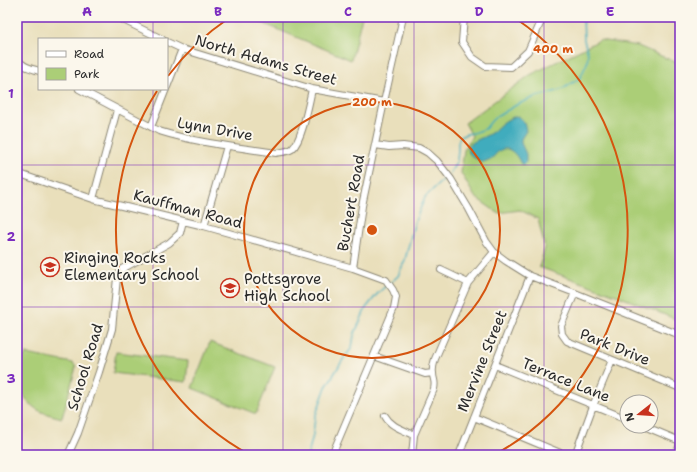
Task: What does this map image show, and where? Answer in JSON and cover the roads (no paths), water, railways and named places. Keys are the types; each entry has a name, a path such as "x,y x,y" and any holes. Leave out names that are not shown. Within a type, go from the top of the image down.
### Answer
{"street":[{"path":"117,17 160,38"},
{"name":"Buchert Road","path":"332,455 394,308 396,297 386,280 353,268 362,206 403,17"},
{"path":"464,17 462,42 472,57 485,66 511,67 528,51 543,17"},
{"name":"North Adams Street","path":"168,42 182,49 312,89 384,102"},
{"path":"168,83 182,49"},
{"path":"17,59 26,67 38,71"},
{"name":"Lynn Drive","path":"81,90 159,131 227,146 276,153 291,149 297,144 312,89"},
{"path":"151,126 165,90"},
{"path":"93,199 117,110"},
{"path":"375,145 419,148 428,152 451,179 470,209 486,241 494,252 530,276 680,335"},
{"path":"204,226 227,146"},
{"name":"Kauffman Road","path":"17,173 93,199 204,226 353,268"},
{"name":"School Road","path":"68,455 78,433 101,367 112,329 117,278 122,269 169,243 180,233 183,221"},
{"path":"411,454 414,435 436,383 433,373 435,359 468,283 494,252"},
{"path":"441,270 468,283"},
{"name":"Mervine Street","path":"459,455 530,276"},
{"name":"Park Drive","path":"575,293 561,326 564,339 571,344 680,388"},
{"path":"374,356 425,374 433,373"},
{"path":"575,455 612,360"},
{"name":"Terrace Lane","path":"494,365 619,416"},
{"path":"385,416 391,424 414,435"},
{"path":"474,417 565,455"},
{"path":"659,432 680,441"},
{"path":"676,455 680,444"}],"water":[{"path":"517,116 524,122 526,131 521,139 521,143 526,154 526,162 524,164 521,164 515,154 506,149 499,151 492,158 483,162 471,155 467,147 492,132 506,120"}],"waterway":[{"path":"450,173 457,161 458,142 460,137 485,129 493,119 518,104 535,97 563,89 580,78 587,63 588,54 584,40 583,17"},
{"path":"390,283 398,276 405,260 414,224 425,197 447,176"},
{"path":"308,455 313,435 315,417 326,387 352,348 354,335 366,308 378,293 387,285"}],"place":[{"name":"Ringing Rocks Elementary School","path":"50,267"},
{"name":"Pottsgrove High School","path":"230,288"}]}
